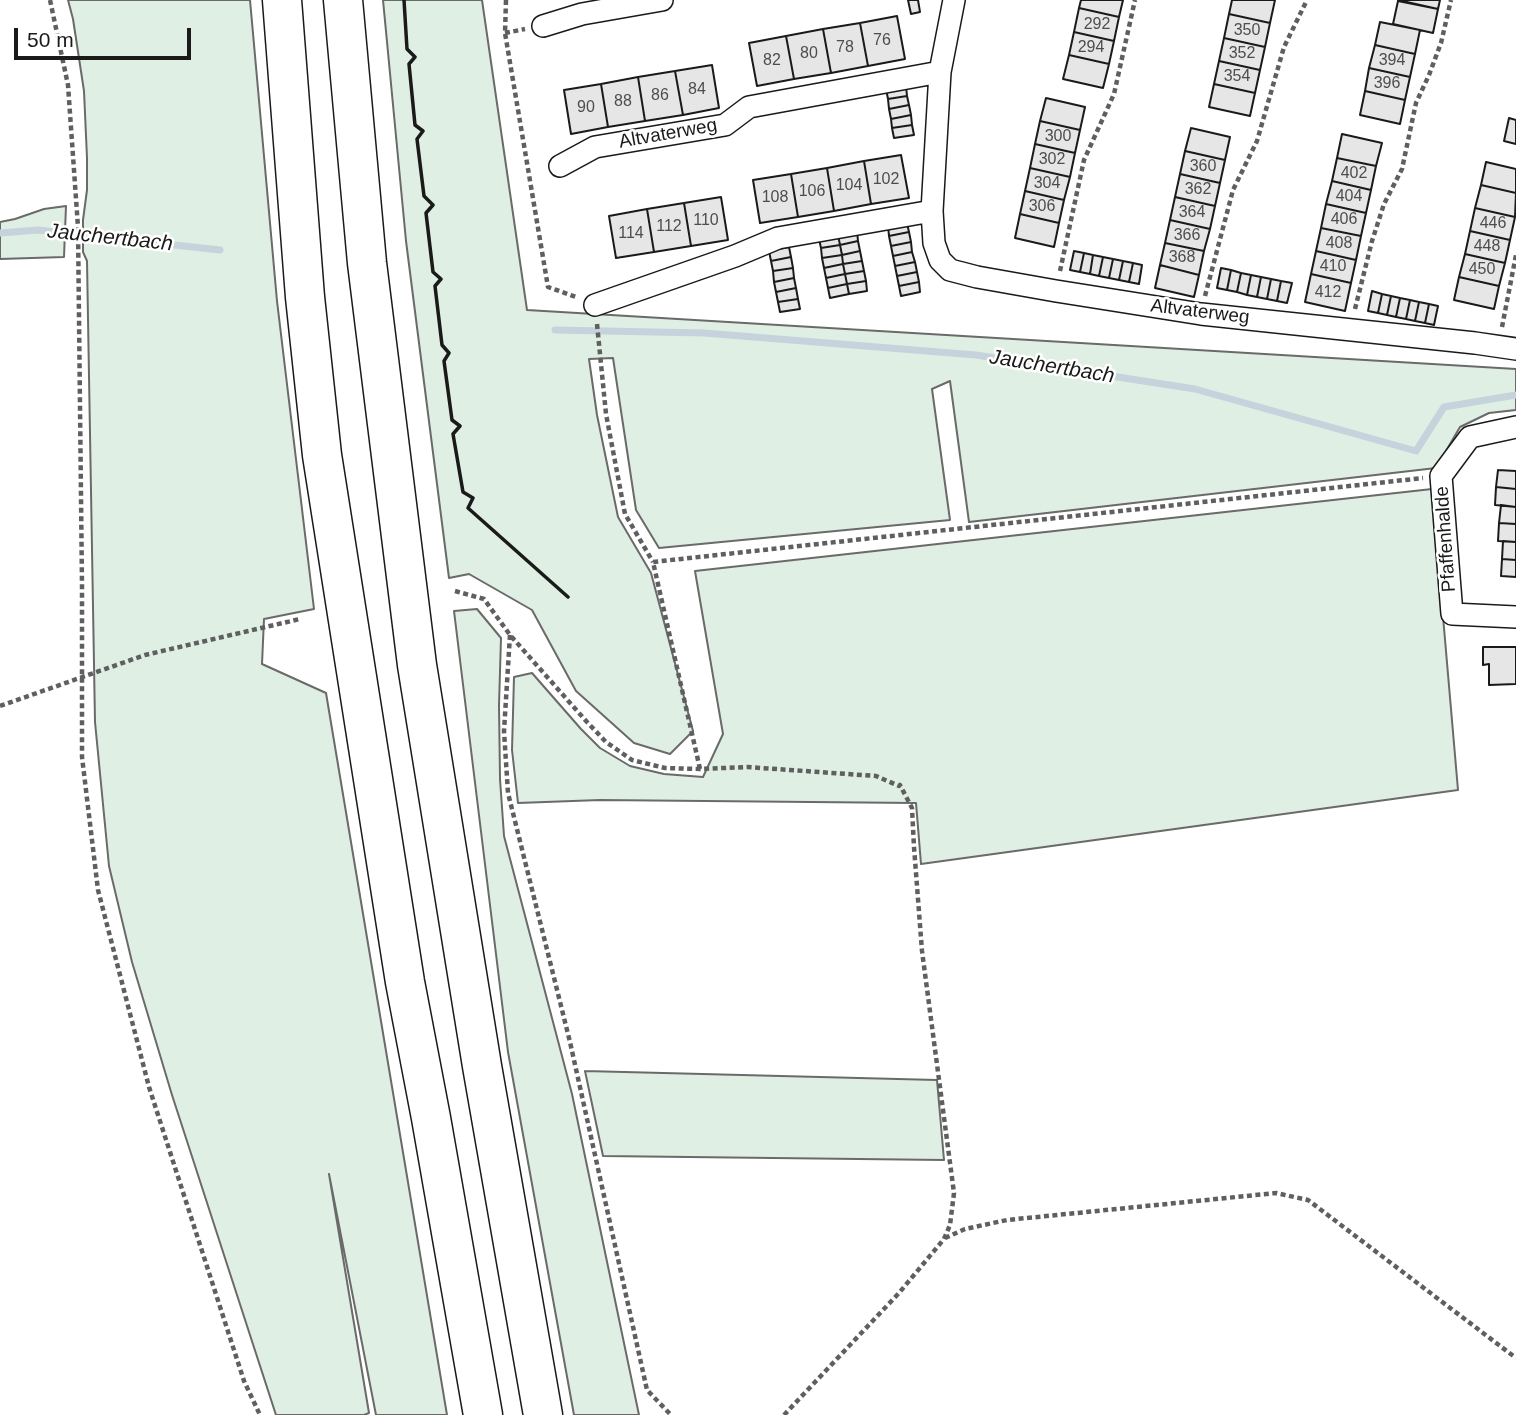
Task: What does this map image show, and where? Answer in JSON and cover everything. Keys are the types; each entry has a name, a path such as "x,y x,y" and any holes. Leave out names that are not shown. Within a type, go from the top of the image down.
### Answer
{"highway":[{"path":"271,0 286,58"},
{"path":"282,0 305,297 322,455 405,982 484,1415"},
{"path":"343,0 367,263 417,665 482,1066 543,1415"}],"street":[{"path":"543,26 582,14 662,0"},
{"name":"Altvaterweg","path":"954,0 940,72 932,211 934,243 940,260 950,270 976,277 1201,314 1507,348"},
{"name":"Altvaterweg","path":"560,166 595,147 725,125 749,107 940,72"},
{"path":"595,305 735,256 778,238 932,211"},
{"name":"Pfaffenhalde","path":"1516,427 1470,437 1441,476 1452,614 1516,617"}],"path":[{"path":"50,0 68,85 78,227 82,757 98,890 149,1087 244,1381 260,1415"},
{"path":"506,0 505,33 548,287 595,305 606,414 625,514 653,562 701,769"},
{"path":"1056,291 1084,160 1114,94 1135,0"},
{"path":"1201,314 1233,190 1257,141 1284,47 1307,0"},
{"path":"1350,330 1372,241 1384,204 1402,169 1416,103 1441,43 1451,0"},
{"path":"1507,348 1516,256"},
{"path":"653,562 1441,476"},
{"path":"455,591 484,599 510,635 606,742 632,760 665,768 747,767 876,776 900,785 912,808 922,951 954,1194 950,1225 944,1239 899,1293 784,1415"},
{"path":"0,706 145,655 300,619"},
{"path":"510,635 504,731 508,793 570,1041 647,1390 671,1415"},
{"path":"944,1239 965,1229 1007,1220 1276,1193 1308,1200 1516,1358"}],"green space":[{"path":"68,0 250,0 277,301 314,609 264,619 262,664 326,693 447,1415 376,1415 329,1174 369,1413 276,1415 172,1095 132,962 109,866 95,722 87,261 83,252 87,158 84,91"},
{"path":"383,0 482,0 527,310 1516,369 1516,410 1489,413 1460,427 1436,468 969,522 950,381 932,389 950,520 659,548 636,510 613,358 589,359 597,415 618,517 651,573 693,731 670,754 634,743 576,691 532,610 469,574 449,578 406,241"},
{"path":"66,206 64,257 0,259 0,222 44,209"},
{"path":"1432,489 1458,790 921,864 916,803 600,800 518,803 512,750 514,677 532,673 600,748 630,766 664,774 703,777 723,734 695,571"},
{"path":"477,609 501,638 500,779 504,836 572,1094 639,1415 574,1415 508,1052 454,611"},
{"path":"585,1071 937,1080 944,1160 603,1156"}],"building":[{"path":"908,0 918,0 920,12 911,14"},
{"path":"1081,0 1123,0 1119,17 1079,8"},
{"path":"1232,0 1275,0 1270,23 1229,14"},
{"path":"1398,0 1440,0 1438,9"},
{"path":"1398,1 1438,9 1433,33 1393,24"},
{"path":"1079,8 1119,17 1114,41 1074,32"},
{"path":"1229,14 1270,23 1265,47 1224,38"},
{"path":"897,16 905,59 868,66 860,23"},
{"path":"1380,22 1420,30 1415,54 1375,45"},
{"path":"860,23 868,66 831,73 823,29"},
{"path":"823,29 831,73 794,79 786,36"},
{"path":"1074,32 1114,41 1109,64 1069,55"},
{"path":"786,36 794,79 757,86 749,43"},
{"path":"1224,38 1265,47 1260,70 1219,61"},
{"path":"1375,45 1415,54 1410,77 1369,68"},
{"path":"1069,55 1109,64 1103,88 1063,79"},
{"path":"1219,61 1260,70 1255,93 1214,84"},
{"path":"712,65 719,108 683,115 675,71"},
{"path":"1369,68 1410,77 1405,100 1365,91"},
{"path":"675,71 683,115 645,121 638,77"},
{"path":"638,77 645,121 608,127 601,84"},
{"path":"601,84 608,127 571,134 564,90"},
{"path":"1214,84 1255,93 1250,116 1209,107"},
{"path":"906,86 907,96 888,99 886,89"},
{"path":"1365,91 1405,100 1400,124 1360,115"},
{"path":"907,96 909,105 889,109 888,99"},
{"path":"1046,98 1085,107 1080,130 1040,121"},
{"path":"909,105 911,115 891,119 889,109"},
{"path":"911,115 912,125 892,128 891,119"},
{"path":"1509,118 1516,120 1516,144 1504,141"},
{"path":"1040,121 1080,130 1075,153 1035,144"},
{"path":"912,125 914,135 894,138 892,128"},
{"path":"1191,128 1230,137 1225,160 1185,151"},
{"path":"1342,134 1382,143 1376,166 1337,158"},
{"path":"1035,144 1075,153 1070,177 1030,168"},
{"path":"1185,151 1225,160 1220,183 1180,174"},
{"path":"901,155 909,198 871,204 864,161"},
{"path":"1337,158 1376,166 1371,190 1332,181"},
{"path":"864,161 871,204 834,211 827,168"},
{"path":"1486,162 1516,169 1516,193 1481,185"},
{"path":"827,168 834,211 798,217 791,174"},
{"path":"1030,168 1070,177 1064,200 1025,191"},
{"path":"791,174 798,217 760,223 753,180"},
{"path":"1180,174 1220,183 1215,206 1175,197"},
{"path":"1332,181 1371,190 1366,213 1326,204"},
{"path":"1481,185 1516,193 1515,217 1475,208"},
{"path":"1025,191 1064,200 1059,223 1020,214"},
{"path":"721,197 728,240 691,246 684,203"},
{"path":"1175,197 1215,206 1210,229 1170,220"},
{"path":"684,203 691,246 654,252 647,209"},
{"path":"1326,204 1366,213 1361,236 1321,228"},
{"path":"1475,208 1515,217 1510,240 1470,231"},
{"path":"647,209 654,252 616,258 609,216"},
{"path":"1020,214 1059,223 1054,247 1015,238"},
{"path":"1170,220 1210,229 1204,251 1165,243"},
{"path":"907,223 909,232 889,236 888,226"},
{"path":"1321,228 1361,236 1356,260 1316,251"},
{"path":"857,231 858,241 840,245 838,235"},
{"path":"1470,231 1510,240 1505,263 1465,254"},
{"path":"909,232 911,242 891,246 889,236"},
{"path":"838,235 840,245 821,248 819,239"},
{"path":"858,241 860,251 842,255 840,245"},
{"path":"911,242 912,252 893,256 891,246"},
{"path":"1165,243 1204,251 1199,275 1160,265"},
{"path":"840,245 842,255 822,258 821,248"},
{"path":"789,247 791,257 771,261 769,251"},
{"path":"860,251 862,261 843,264 842,255"},
{"path":"1074,251 1084,253 1080,272 1070,270"},
{"path":"1316,251 1356,260 1351,283 1311,274"},
{"path":"912,252 915,262 895,266 893,256"},
{"path":"1084,253 1093,255 1090,274 1080,272"},
{"path":"1465,254 1505,263 1499,286 1459,277"},
{"path":"842,255 843,264 824,268 822,258"},
{"path":"1093,255 1103,257 1099,276 1090,274"},
{"path":"791,257 793,268 773,271 771,261"},
{"path":"1103,257 1113,259 1109,278 1099,276"},
{"path":"1113,259 1123,261 1119,280 1109,278"},
{"path":"862,261 864,271 845,274 843,264"},
{"path":"1123,261 1133,263 1129,282 1119,280"},
{"path":"915,262 917,272 897,276 895,266"},
{"path":"1133,263 1142,265 1139,284 1129,282"},
{"path":"843,264 845,274 826,278 824,268"},
{"path":"1160,265 1199,275 1194,297 1155,288"},
{"path":"793,268 794,278 774,282 773,271"},
{"path":"1221,268 1231,270 1227,290 1217,288"},
{"path":"1231,270 1241,273 1237,292 1227,290"},
{"path":"864,271 866,281 847,284 845,274"},
{"path":"917,272 919,282 899,286 897,276"},
{"path":"1241,273 1251,275 1247,295 1237,292"},
{"path":"845,274 847,284 828,288 826,278"},
{"path":"1311,274 1351,283 1345,311 1305,302"},
{"path":"1251,275 1261,277 1257,297 1247,295"},
{"path":"1261,277 1271,279 1267,299 1257,297"},
{"path":"1459,277 1499,286 1494,309 1454,300"},
{"path":"794,278 796,288 776,292 774,282"},
{"path":"1271,279 1281,281 1277,301 1267,299"},
{"path":"866,281 867,291 849,294 847,284"},
{"path":"1281,281 1292,283 1287,303 1277,301"},
{"path":"919,282 920,292 901,296 899,286"},
{"path":"847,284 849,294 830,298 828,288"},
{"path":"796,288 798,299 778,302 776,292"},
{"path":"1372,291 1382,294 1378,313 1368,311"},
{"path":"1382,294 1391,296 1387,315 1378,313"},
{"path":"1391,296 1400,298 1396,317 1387,315"},
{"path":"1400,298 1410,300 1406,319 1396,317"},
{"path":"798,299 800,309 780,312 778,302"},
{"path":"1410,300 1419,302 1415,321 1406,319"},
{"path":"1419,302 1429,304 1425,323 1415,321"},
{"path":"1429,304 1438,306 1434,325 1425,323"},
{"path":"1498,470 1516,471 1516,489 1496,487"},
{"path":"1496,487 1516,489 1516,507 1495,505"},
{"path":"1501,505 1516,507 1516,524 1499,523"},
{"path":"1499,523 1516,524 1516,542 1498,541"},
{"path":"1503,541 1516,542 1516,560 1502,559"},
{"path":"1502,559 1516,560 1516,577 1501,576"},
{"path":"1483,647 1516,647 1516,684 1489,685 1489,664 1483,665"}],"waterway":[{"name":"Jauchertbach","path":"0,233 38,230 220,250"},
{"name":"Jauchertbach","path":"555,330 704,333 976,355 1195,389 1416,451 1444,407 1516,395"}],"wall":[{"path":"404,0 407,49 415,57 409,64 415,125 423,131 417,139 424,196 433,205 426,213 433,272 441,279 435,286 442,345 449,353 444,361 452,420 460,426 453,434 463,492 473,498 468,508 568,597"}]}
